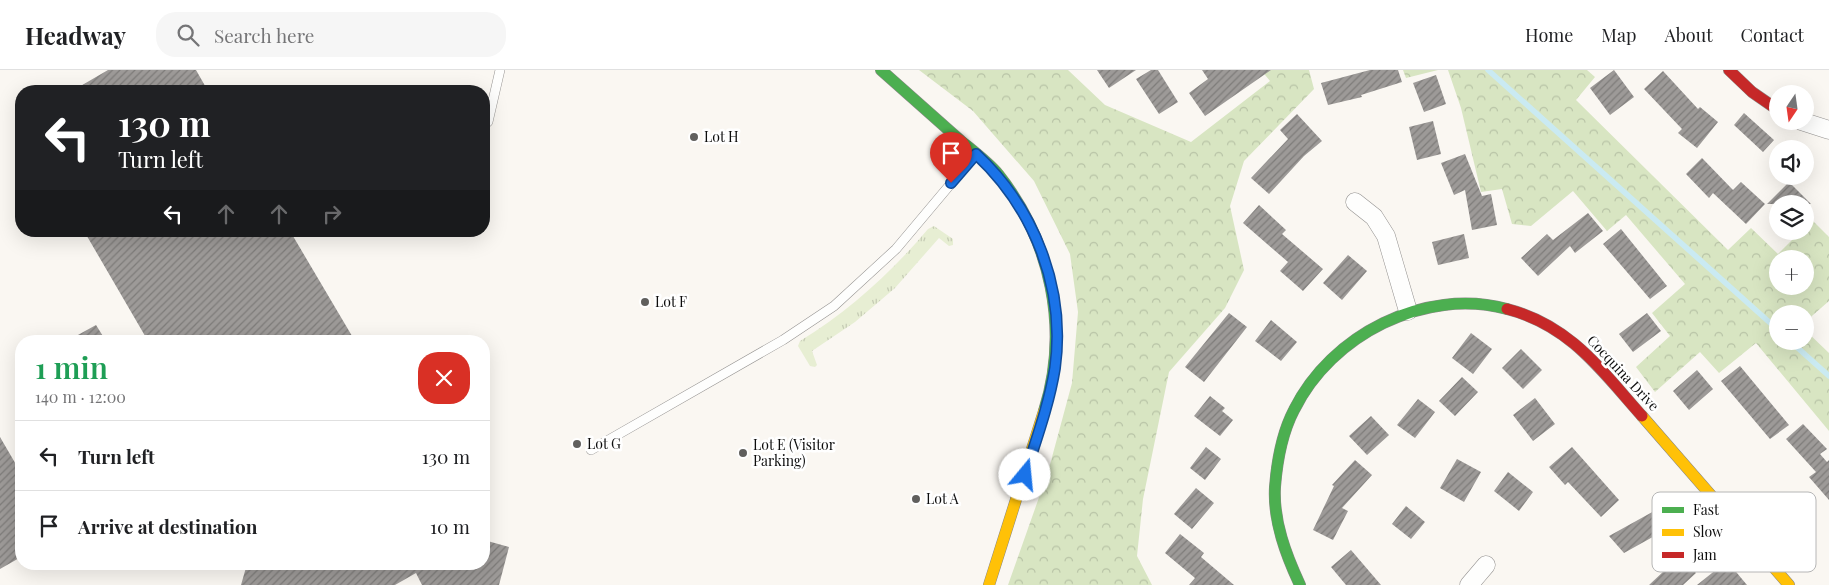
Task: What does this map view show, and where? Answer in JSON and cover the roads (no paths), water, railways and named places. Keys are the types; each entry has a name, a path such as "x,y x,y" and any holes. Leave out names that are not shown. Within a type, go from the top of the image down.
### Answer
{"street":[{"path":"882,70 976,154 1007,186 1023,210 1036,236 1050,278 1057,334 1055,367 1048,404 989,585"},
{"path":"1729,70 1752,92 1769,104"},
{"path":"1814,125 1829,130"},
{"path":"1355,202 1374,217 1386,236 1408,311"},
{"name":"Cocquina Drive","path":"1300,585 1283,544 1276,505 1277,466 1287,426 1302,393 1324,364 1358,337 1394,316 1408,311 1440,305 1488,305 1518,312 1545,323 1567,336 1600,365 1709,492"},
{"path":"1469,585 1486,565"},
{"name":"Cocquina Drive","path":"1778,572 1789,585"}],"lane":[{"path":"490,113 500,70"},
{"path":"591,450 783,340 834,306 896,249 976,154"}],"waterway":[{"path":"1488,70 1769,322"},
{"path":"1800,350 1829,376"}],"place":[{"name":"Lot H","path":"694,137"},
{"name":"Lot F","path":"645,302"},
{"name":"Lot G","path":"577,444"},
{"name":"Lot E (Visitor Parking)","path":"743,453"},
{"name":"Lot A","path":"916,499"}]}
